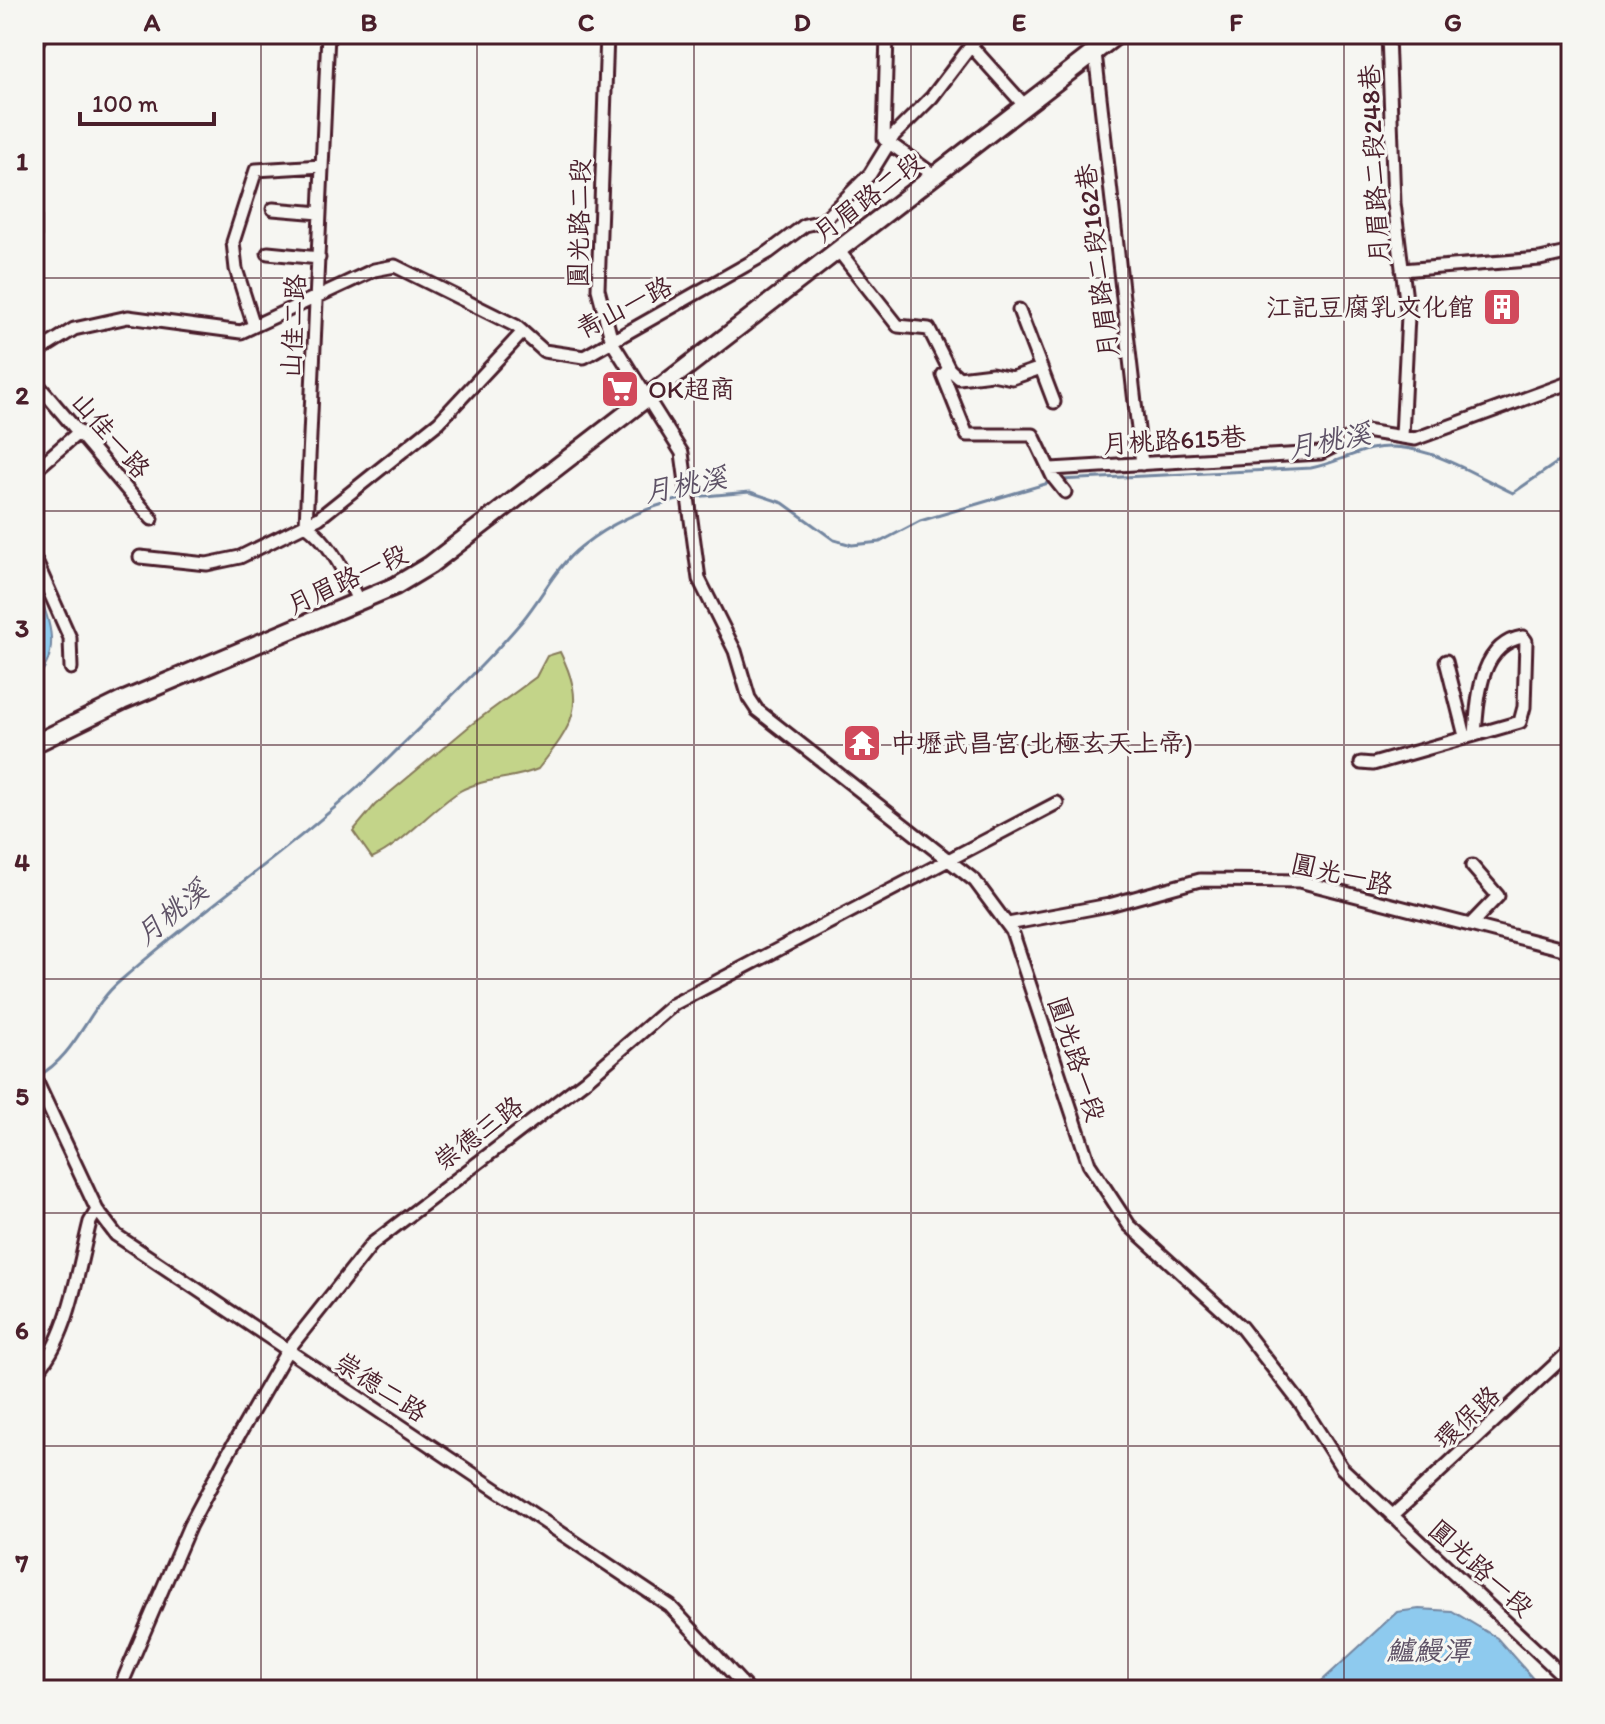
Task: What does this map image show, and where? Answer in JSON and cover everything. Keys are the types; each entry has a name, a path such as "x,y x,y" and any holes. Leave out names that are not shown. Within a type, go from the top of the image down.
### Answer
{"street":[{"path":"34,46 42,34"},
{"name":"山佳二路","path":"306,525 328,34"},
{"name":"圓光路二段","path":"607,34 598,289 612,342 648,401"},
{"path":"887,34 884,139 935,176"},
{"name":"青山一路","path":"34,354 74,329 128,317 241,332 374,270 395,266 522,333 544,351 584,357 769,252 805,225 823,221 870,174 894,135 932,97 980,34"},
{"name":"月眉路二段","path":"648,401 1118,34"},
{"name":"月眉路二段248巷","path":"1388,34 1394,203 1408,316 1402,436"},
{"path":"972,47 1025,106"},
{"name":"月眉路二段162巷","path":"1095,53 1142,464"},
{"path":"254,326 236,269 233,242 249,183 256,170 322,166"},
{"path":"34,192 34,263"},
{"path":"273,209 320,213"},
{"path":"838,250 898,326 929,329 949,369 959,378 992,374 1012,378 1041,368"},
{"path":"1402,270 1540,259 1571,252"},
{"path":"268,253 319,258"},
{"path":"1019,310 1054,402"},
{"path":"140,557 207,564 240,557 332,510 439,422 522,333"},
{"path":"949,369 943,375 967,435 1033,435 1065,492"},
{"name":"山佳一路","path":"34,380 152,519"},
{"name":"月桃路615巷","path":"1052,473 1320,453 1365,431 1415,439 1571,382"},
{"name":"圓光路一段","path":"648,401 682,453 699,579 735,651 749,698 757,710 975,881 1008,924 1089,1164 1129,1225 1241,1327 1301,1404 1342,1468 1571,1683"},
{"name":"月眉路一段","path":"34,744 122,701 359,602 430,565 648,401"},
{"path":"34,471 79,432"},
{"path":"306,525 329,547 359,602"},
{"path":"34,557 70,638 71,668"},
{"path":"1361,763 1373,764 1523,720 1526,641 1523,637 1511,640 1487,665 1470,735"},
{"path":"1446,661 1470,735"},
{"name":"崇德三路","path":"119,1690 190,1525 287,1351 372,1244 586,1080 674,1004 946,858 1057,803"},
{"path":"1470,925 1498,896 1472,866"},
{"name":"圓光一路","path":"1008,924 1109,905 1200,880 1299,881 1571,951"},
{"name":"崇德二路","path":"35,1080 97,1210 116,1235 162,1262 287,1351 670,1606 748,1690"},
{"path":"34,1374 47,1361 59,1337 90,1222 97,1210"},
{"name":"環保路","path":"1392,1516 1571,1350"}],"green space":[{"path":"560,652 573,687 572,714 560,740 538,769 479,783 460,791 394,845 372,858 353,831 375,805 472,724 536,677 547,656"}],"water":[{"path":"34,580 48,620 51,645 49,658 34,682"},
{"name":"鱸鰻潭","path":"1419,1609 1452,1611 1497,1638 1543,1690 1312,1690 1397,1612"}],"waterway":[{"name":"月桃溪","path":"1059,480 1311,468 1371,449 1390,447 1408,448 1445,459 1513,493 1571,453"},
{"name":"月桃溪","path":"693,497 750,492 783,503 834,540 852,545 880,542 920,521 1052,482"},
{"name":"月桃溪","path":"38,1076 62,1057 99,1004 120,981 326,815 391,756 506,639 573,554 618,522 685,498"}],"place":[{"name":"江記豆腐乳文化館","path":"1502,307"},
{"name":"OK超商","path":"620,389"},
{"name":"中壢武昌宮(北極玄天上帝)","path":"862,743"}]}
